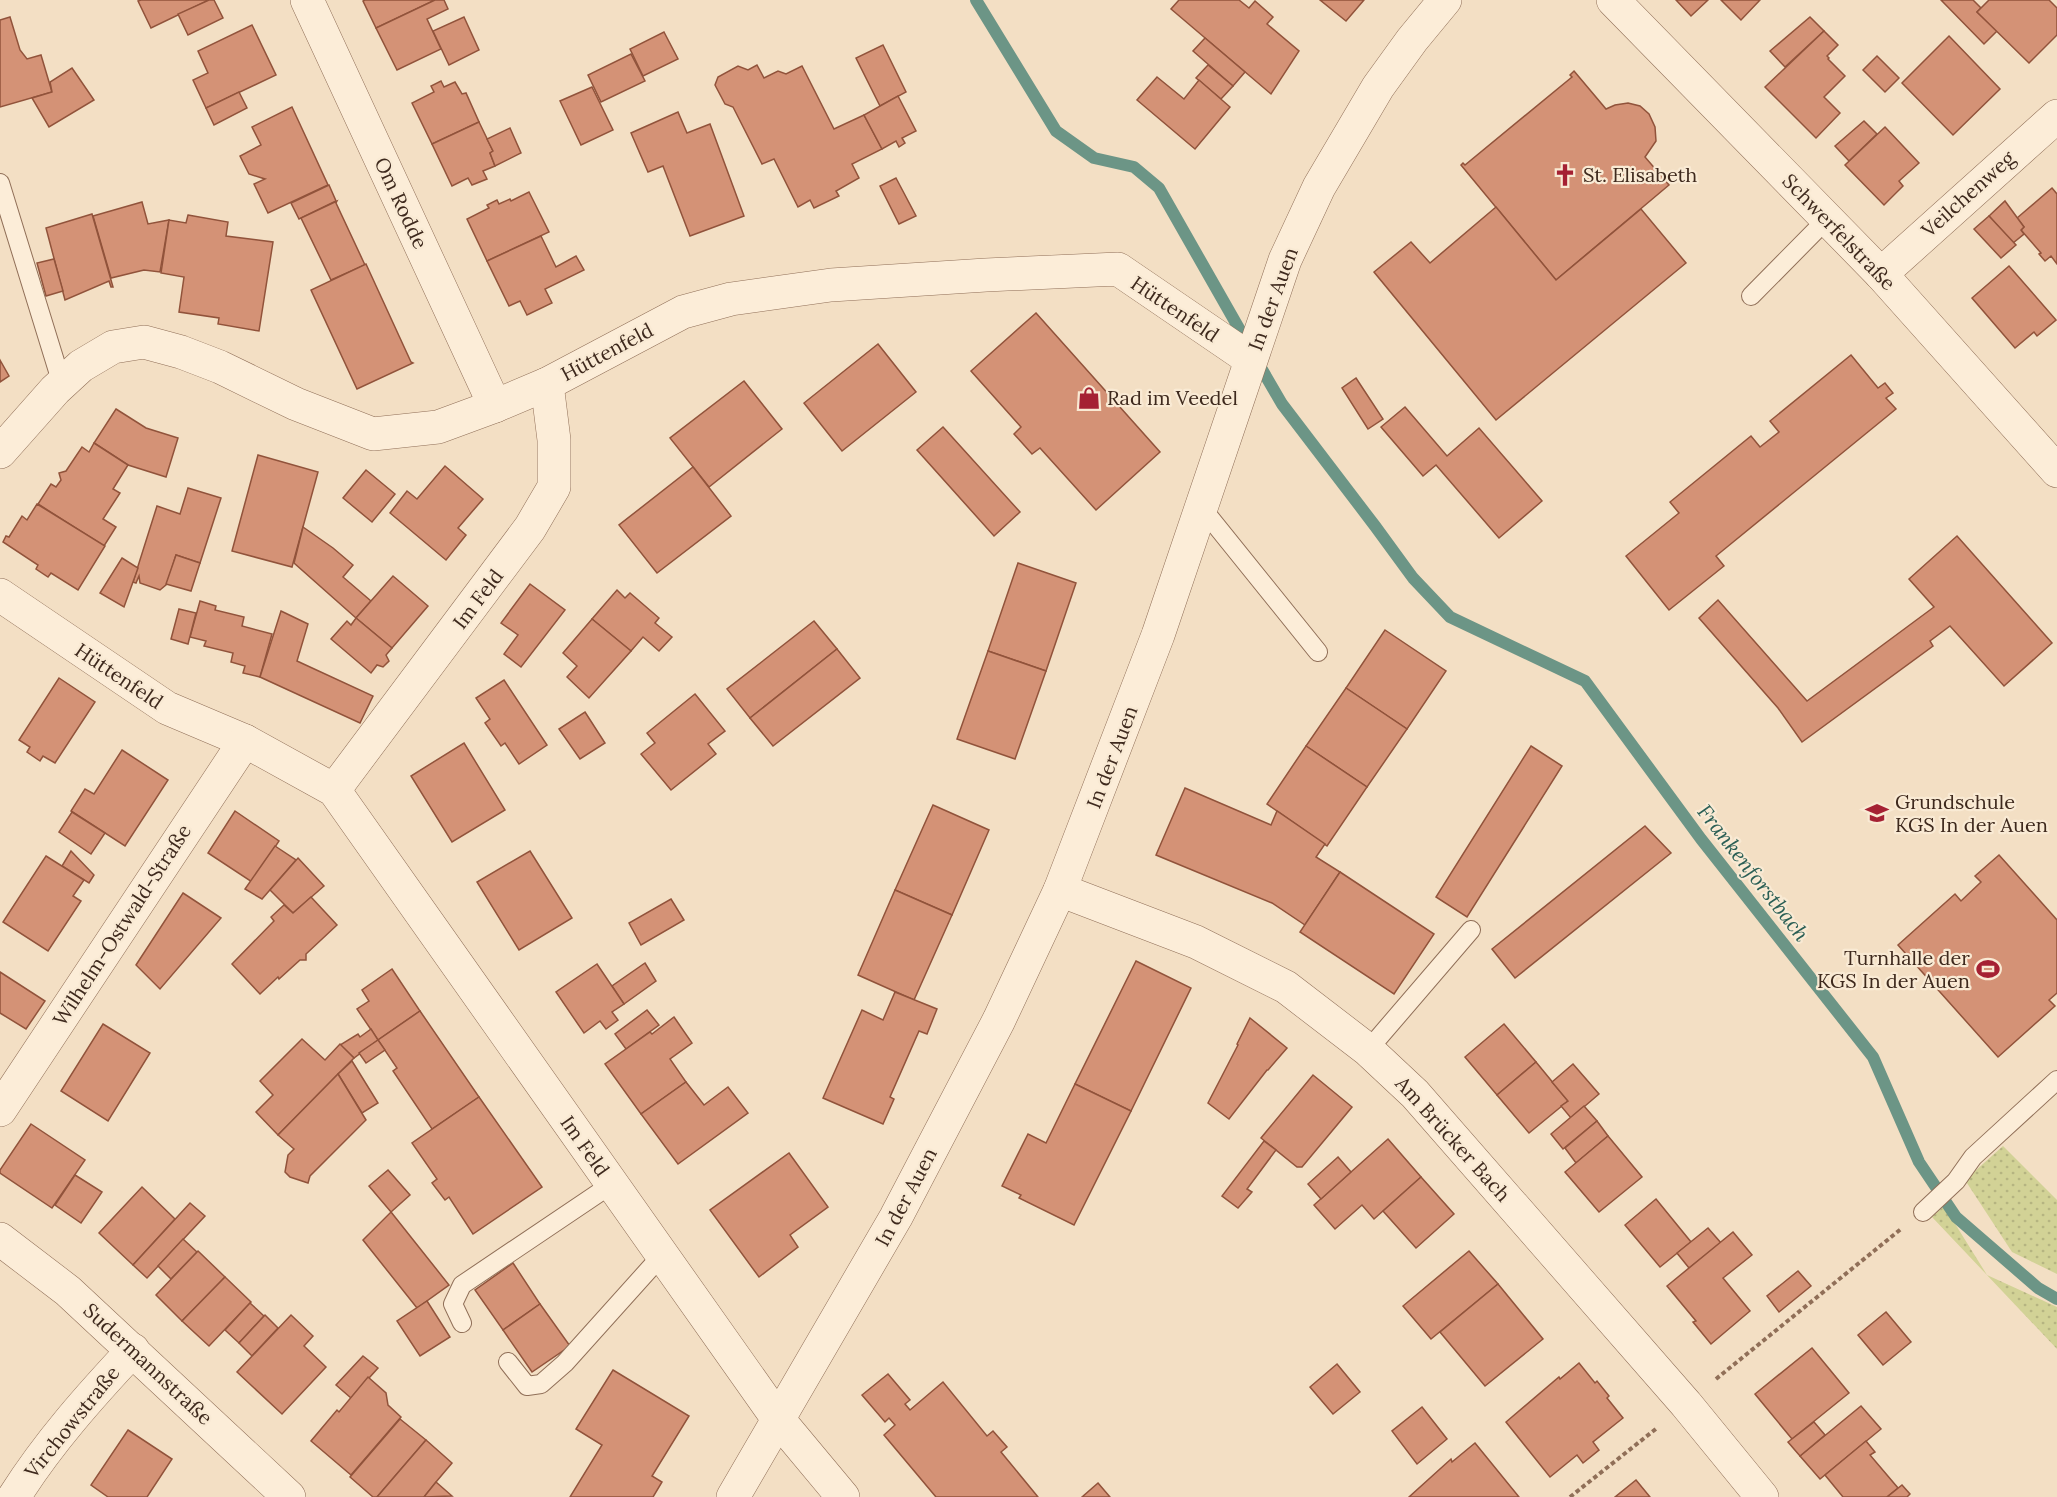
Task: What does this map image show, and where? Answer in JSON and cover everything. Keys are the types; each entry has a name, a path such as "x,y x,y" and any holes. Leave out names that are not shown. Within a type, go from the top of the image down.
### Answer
{"street":[{"name":"Om Rodde","path":"307,0 495,406"},
{"name":"In der Auen","path":"733,1497 896,1217 999,1020 1060,890 1158,635 1202,508 1245,357 1285,260 1319,187 1378,87 1445,0"},
{"name":"Schwerfelstraße","path":"1613,0 1881,274 2057,471"},
{"name":"Veilchenweg","path":"1881,274 2057,117"},
{"name":"Hüttenfeld","path":"0,452 81,366 113,347 144,342 182,352 220,367 296,404 373,434 438,427 495,406 547,384 683,312 730,300 831,285 1118,269 1245,357"},
{"name":"Im Feld","path":"334,790 514,551 554,487 554,440 547,384"},
{"name":"Hüttenfeld","path":"0,596 167,708 245,741"},
{"name":"Im Feld","path":"245,741 334,790 778,1419 843,1497"},
{"name":"Wilhelm-Ostwald-Straße","path":"0,1110 245,741"},
{"name":"Am Brücker Bach","path":"1060,890 1196,942 1286,987 1368,1050 1415,1094 1686,1404 1762,1497"},
{"name":"Sudermannstraße","path":"0,1239 68,1291 289,1497"},
{"name":"Virchowstraße","path":"14,1497 30,1471 74,1414 133,1350"}],"lane":[{"path":"0,183 62,384"},
{"path":"1751,296 1827,219"},
{"path":"1202,508 1318,652"},
{"path":"1368,1050 1471,930"},
{"path":"1923,1212 1956,1181 1973,1157 2057,1080"},
{"path":"462,1323 453,1304 462,1285 612,1184"},
{"path":"508,1362 527,1386 540,1384 564,1364 662,1255"}],"path":[{"path":"1570,1497 1923,1212"}],"green space":[{"path":"2003,1146 2057,1200 2057,1274 2012,1252 1965,1180"},
{"path":"1944,1206 1987,1275 2057,1307 2057,1349 1932,1217"}],"building":[{"path":"209,0 151,28 138,1"},
{"path":"209,0 214,0 223,18 188,35 178,14"},
{"path":"435,0 376,28 363,1"},
{"path":"435,0 444,0 448,9 427,19 441,49 397,70 376,28"},
{"path":"1179,0 1239,0 1249,8 1255,1 1273,17 1267,24 1299,51 1271,94 1171,9"},
{"path":"1320,0 1364,0 1346,21"},
{"path":"1676,0 1708,0 1691,16"},
{"path":"1721,0 1760,0 1741,20"},
{"path":"1941,0 1973,0 1981,8 1977,12 1997,31 1984,44"},
{"path":"1989,0 2049,0 2057,8 2057,35 2029,63 1977,12"},
{"path":"10,17 20,50 27,59 41,55 52,92 0,107 0,20"},
{"path":"464,17 479,50 449,65 433,31"},
{"path":"1810,17 1824,31 1785,67 1770,51"},
{"path":"252,25 276,75 206,108 193,80 208,73 198,51"},
{"path":"1824,31 1838,45 1827,56 1828,59 1845,76 1824,97 1840,113 1816,138 1765,87"},
{"path":"664,32 678,59 643,76 630,49"},
{"path":"1949,36 2000,89 1953,135 1902,83"},
{"path":"1205,38 1245,72 1233,86 1193,51"},
{"path":"883,45 906,92 880,106 856,58"},
{"path":"631,54 645,81 601,102 588,75"},
{"path":"1877,56 1899,78 1885,92 1863,70"},
{"path":"757,65 764,78 778,71 786,74 802,66 834,129 864,115 882,149 852,164 859,178 836,191 839,196 814,208 810,200 798,207 774,159 762,164 733,107 725,104 715,85 718,77 738,66 748,70"},
{"path":"1208,65 1233,86 1221,99 1196,78"},
{"path":"72,68 94,100 49,127 32,98 52,92 50,82"},
{"name":"St. Elisabeth","path":"1574,71 1606,109 1628,103 1640,106 1649,114 1655,127 1656,141 1645,157 1669,185 1556,280 1461,165 1463,163 1465,165 1572,77 1570,75"},
{"path":"1157,77 1184,99 1199,80 1230,107 1195,149 1137,100"},
{"path":"441,81 444,87 455,82 462,94 466,93 479,122 432,144 412,103 434,92 431,86"},
{"path":"592,87 613,130 581,145 560,101"},
{"path":"239,92 247,108 214,125 206,108"},
{"path":"898,96 916,131 902,138 905,143 899,147 896,141 882,149 864,115"},
{"path":"292,107 328,185 268,213 254,184 265,179 249,174 240,156 261,145 252,127"},
{"path":"678,112 687,133 710,124 744,216 690,236 663,166 648,172 631,133"},
{"path":"1864,121 1877,134 1849,161 1835,146"},
{"path":"479,122 493,151 490,153 495,166 483,171 487,179 472,185 468,178 452,186 432,144"},
{"path":"1885,127 1919,163 1899,181 1903,186 1884,205 1845,165"},
{"path":"510,128 521,153 495,166 490,153 493,151 487,139"},
{"path":"896,178 916,216 899,224 880,186"},
{"path":"329,185 336,201 299,219 291,203"},
{"path":"2052,188 2057,194 2057,264 2051,256 2045,261 2021,230 2024,227 2017,218"},
{"path":"529,192 549,232 487,261 467,219 489,208 487,205 497,200 499,204 510,199 511,201"},
{"path":"337,201 365,265 331,280 301,218"},
{"path":"2005,201 2024,227 2021,230 2024,234 2013,243 1989,216"},
{"path":"142,202 148,224 169,220 160,272 144,270 111,278 93,216"},
{"path":"1496,207 1556,280 1641,209 1686,263 1496,420 1374,272 1411,242 1430,263"},
{"path":"92,214 113,287 109,281 65,300 46,228"},
{"path":"188,215 228,222 226,236 273,242 259,331 218,324 219,318 179,312 184,277 161,273 169,220 186,223"},
{"path":"1989,216 2016,245 2001,258 1974,229"},
{"path":"541,236 556,267 576,256 584,270 545,289 552,303 527,315 520,301 509,306 487,261"},
{"path":"54,259 63,291 46,296 37,263"},
{"path":"366,264 413,363 357,389 311,290"},
{"path":"2009,266 2056,320 2037,336 2034,332 2015,348 1972,298"},
{"path":"1036,313 1160,452 1096,510 1040,448 1032,454 1014,434 1021,427 971,371"},
{"path":"878,344 916,392 842,451 804,403"},
{"path":"1851,355 1878,388 1885,383 1893,393 1886,398 1896,409 1716,556 1724,566 1669,610 1626,556 1679,513 1670,502 1751,436 1760,447 1779,432 1770,421"},
{"path":"0,360 9,376 0,382"},
{"path":"1356,378 1383,419 1368,429 1342,388"},
{"path":"744,381 782,429 709,487 670,438"},
{"path":"1405,407 1447,456 1479,428 1542,501 1499,538 1436,465 1423,476 1381,427"},
{"path":"116,409 146,428 178,438 166,477 128,465 94,443"},
{"path":"943,427 1020,512 994,536 917,450"},
{"path":"94,443 128,465 113,489 120,493 103,519 116,527 104,546 38,504 51,484 56,487 61,480 59,473 66,471 82,447 89,452"},
{"path":"258,455 318,472 292,567 232,551"},
{"path":"445,466 483,499 458,528 466,535 446,560 390,513 407,491 417,499"},
{"path":"693,467 731,516 657,573 619,525"},
{"path":"366,470 395,494 372,522 343,498"},
{"path":"188,488 221,498 200,563 176,555 167,584 160,590 140,583 139,576 136,583 133,582 157,506 180,514"},
{"path":"37,504 105,546 78,590 51,573 48,577 36,569 38,565 3,542 6,536 9,537 22,516 27,520"},
{"path":"303,527 353,565 343,577 371,601 356,618 294,563"},
{"path":"1957,536 2052,643 2004,686 1950,626 1930,641 1933,646 1802,742 1778,708 1699,618 1718,600 1807,701 1934,607 1909,579"},
{"path":"176,555 200,563 191,591 166,584"},
{"path":"122,558 138,568 124,607 100,593"},
{"path":"1018,563 1076,583 1046,671 988,651"},
{"path":"393,576 428,606 392,648 356,618"},
{"path":"530,584 565,610 521,667 504,654 518,635 501,623"},
{"path":"617,590 625,598 630,593 659,618 655,623 672,637 659,651 643,637 631,651 592,619"},
{"path":"200,601 216,606 215,610 244,617 242,626 272,634 260,677 243,673 245,666 231,662 233,653 204,646 206,641 190,637"},
{"path":"179,609 196,613 188,644 171,639"},
{"path":"281,611 308,624 297,661 373,696 360,723 260,677"},
{"path":"356,618 392,648 386,655 389,661 383,667 377,665 371,673 331,639 347,621 351,625"},
{"path":"592,619 631,651 589,698 567,677 577,666 563,653"},
{"path":"814,621 837,649 750,718 727,689"},
{"path":"1385,630 1446,671 1407,729 1346,688"},
{"path":"837,649 860,678 773,746 750,718"},
{"path":"988,651 1046,671 1015,759 957,739"},
{"path":"59,678 95,702 55,763 43,756 40,761 27,752 30,747 19,740"},
{"path":"504,680 547,745 519,764 505,743 501,746 485,723 490,719 476,698"},
{"path":"1346,688 1407,729 1367,787 1306,746"},
{"path":"695,694 725,731 708,744 716,754 671,790 641,754 655,743 647,733"},
{"path":"585,712 605,743 580,759 559,729"},
{"path":"464,743 505,810 452,842 411,776"},
{"path":"1306,746 1367,787 1327,846 1267,804"},
{"path":"1531,746 1562,766 1467,917 1436,897"},
{"path":"122,750 168,780 125,846 71,811 85,789 94,794"},
{"path":"1185,788 1271,825 1277,811 1325,844 1316,857 1340,872 1305,925 1272,903 1156,855"},
{"path":"933,805 989,830 952,915 895,890"},
{"path":"235,811 279,841 252,882 208,853"},
{"path":"72,812 105,833 91,854 59,832"},
{"path":"1645,826 1671,853 1515,978 1492,949"},
{"path":"275,846 296,860 262,899 245,889"},
{"path":"71,851 94,875 89,883 62,866"},
{"path":"530,851 572,918 519,950 477,882"},
{"name":"Turnhalle der KGS In der Auen","path":"1999,855 2057,920 2057,993 2049,1000 2055,1006 1998,1057 1898,945 1955,894 1961,901 1981,882 1975,876"},
{"path":"46,856 84,880 73,896 81,901 48,951 3,922"},
{"path":"298,858 324,886 293,913 270,890"},
{"path":"1340,872 1434,934 1394,994 1300,932"},
{"path":"895,890 952,915 914,1000 858,975"},
{"path":"183,893 221,918 160,989 136,965"},
{"path":"311,897 337,925 306,954 306,960 300,960 260,994 232,964 274,921 271,917 284,905 293,913"},
{"path":"671,899 684,920 641,945 629,923"},
{"path":"1136,961 1191,988 1131,1111 1075,1084"},
{"path":"645,963 656,981 624,1004 612,986"},
{"path":"597,964 624,1004 612,1012 618,1020 606,1029 600,1021 584,1033 556,992"},
{"path":"392,969 420,1011 378,1040 357,1009 369,1001 362,990"},
{"path":"0,972 45,1001 26,1029 0,1013"},
{"path":"895,992 937,1009 927,1034 919,1031 890,1097 894,1099 883,1124 823,1098 862,1010 883,1020"},
{"path":"647,1010 659,1025 626,1049 615,1034"},
{"path":"420,1011 479,1097 432,1129 393,1071 397,1068 378,1040"},
{"path":"674,1017 692,1043 670,1059 686,1082 641,1114 605,1064"},
{"path":"1250,1018 1287,1048 1229,1119 1208,1103"},
{"path":"103,1024 150,1053 108,1121 61,1091"},
{"path":"1504,1024 1536,1062 1497,1095 1465,1057"},
{"path":"371,1029 378,1040 354,1058 340,1045 358,1034 360,1037"},
{"path":"302,1039 325,1060 340,1044 354,1058 278,1135 256,1112 273,1095 260,1081"},
{"path":"378,1040 385,1050 366,1063 359,1053"},
{"path":"352,1061 378,1103 362,1113 338,1074"},
{"path":"1536,1062 1568,1101 1529,1133 1497,1095"},
{"path":"1573,1064 1599,1094 1571,1118 1561,1106 1568,1101 1552,1082"},
{"path":"338,1074 366,1120 310,1176 308,1183 290,1177 285,1172 288,1155 294,1149 278,1135"},
{"path":"1313,1075 1352,1107 1302,1167 1297,1167 1261,1138"},
{"path":"686,1082 704,1105 728,1087 748,1113 678,1164 641,1114"},
{"path":"1075,1084 1131,1111 1074,1225 1019,1198 1021,1195 1002,1186 1028,1134 1046,1143"},
{"path":"479,1097 542,1187 473,1234 449,1197 445,1200 432,1183 437,1179 412,1143"},
{"path":"1584,1106 1597,1121 1563,1149 1551,1134"},
{"path":"1597,1121 1608,1136 1576,1163 1565,1148"},
{"path":"31,1124 85,1160 52,1208 0,1173"},
{"path":"1608,1136 1642,1177 1599,1212 1565,1172"},
{"path":"1388,1139 1421,1177 1374,1219 1362,1205 1335,1229 1314,1205"},
{"path":"1264,1141 1276,1150 1247,1189 1252,1192 1238,1208 1222,1196"},
{"path":"789,1153 828,1207 790,1235 798,1247 759,1277 710,1210"},
{"path":"1338,1157 1351,1172 1321,1199 1308,1184"},
{"path":"388,1170 410,1195 391,1212 369,1186"},
{"path":"75,1175 102,1192 81,1223 55,1205"},
{"path":"1421,1177 1454,1214 1416,1248 1383,1211"},
{"path":"142,1187 175,1219 133,1265 99,1233"},
{"path":"1656,1199 1691,1242 1660,1267 1625,1225"},
{"path":"190,1203 205,1216 147,1278 133,1265"},
{"path":"391,1212 449,1285 417,1308 363,1240"},
{"path":"1708,1228 1721,1243 1689,1268 1677,1253"},
{"path":"1733,1232 1752,1255 1723,1278 1750,1311 1711,1344 1693,1322 1696,1321 1667,1286"},
{"path":"183,1239 197,1252 171,1279 158,1266"},
{"path":"198,1251 225,1277 182,1321 156,1295"},
{"path":"1469,1251 1498,1284 1431,1339 1403,1306"},
{"path":"513,1263 540,1304 503,1330 475,1290"},
{"path":"1798,1271 1811,1286 1779,1312 1767,1296"},
{"path":"225,1277 251,1302 209,1346 182,1321"},
{"path":"1498,1284 1543,1339 1485,1386 1440,1332"},
{"path":"427,1301 450,1337 420,1356 397,1321"},
{"path":"250,1303 264,1316 239,1343 225,1330"},
{"path":"540,1304 570,1346 532,1372 503,1330"},
{"path":"1886,1312 1911,1342 1883,1365 1858,1335"},
{"path":"265,1315 278,1328 252,1356 239,1343"},
{"path":"291,1315 313,1336 304,1346 326,1367 282,1414 237,1372"},
{"path":"1812,1348 1849,1393 1792,1439 1755,1394"},
{"path":"363,1356 378,1368 351,1398 336,1385"},
{"path":"1579,1363 1609,1396 1607,1398 1623,1418 1593,1442 1599,1450 1583,1463 1577,1455 1550,1477 1506,1422"},
{"path":"1337,1364 1360,1392 1333,1414 1310,1387"},
{"path":"613,1370 689,1416 652,1476 662,1482 653,1497 570,1497 602,1445 576,1429"},
{"path":"888,1374 910,1400 905,1404 910,1410 943,1382 987,1436 993,1431 1007,1447 1001,1452 1038,1497 936,1497 884,1435 895,1425 889,1418 885,1422 862,1395"},
{"path":"368,1377 386,1393 388,1405 401,1417 351,1475 311,1441"},
{"path":"1861,1406 1881,1429 1820,1479 1800,1456"},
{"path":"1422,1407 1447,1439 1417,1464 1392,1431"},
{"path":"400,1419 426,1440 377,1497 373,1497 350,1477"},
{"path":"1814,1422 1825,1435 1800,1456 1788,1442"},
{"path":"128,1430 172,1459 147,1497 108,1497 91,1485"},
{"path":"426,1440 452,1463 424,1497 377,1497"},
{"path":"1866,1441 1875,1452 1870,1455 1898,1488 1887,1497 1843,1497 1825,1475"},
{"path":"1475,1443 1519,1497 1409,1497 1451,1459 1452,1462"},
{"path":"1636,1480 1650,1497 1615,1497"},
{"path":"436,1482 452,1496 424,1497"},
{"path":"1098,1483 1110,1497 1082,1497"},
{"path":"1902,1485 1910,1494 1907,1497 1887,1497"}],"waterway":[{"path":"976,0 1056,131 1094,158 1134,167 1159,188 1249,346"},
{"name":"Frankenforstbach","path":"1257,361 1282,404 1413,578 1450,617 1585,681 1701,839 1873,1057 1919,1162 1956,1217 2038,1288 2057,1299"}],"place":[{"name":"St. Elisabeth","path":"1565,175"},
{"name":"Rad im Veedel","path":"1089,398"},
{"name":"Grundschule KGS In der Auen","path":"1877,813"},
{"name":"Turnhalle der KGS In der Auen","path":"1988,969"}]}
